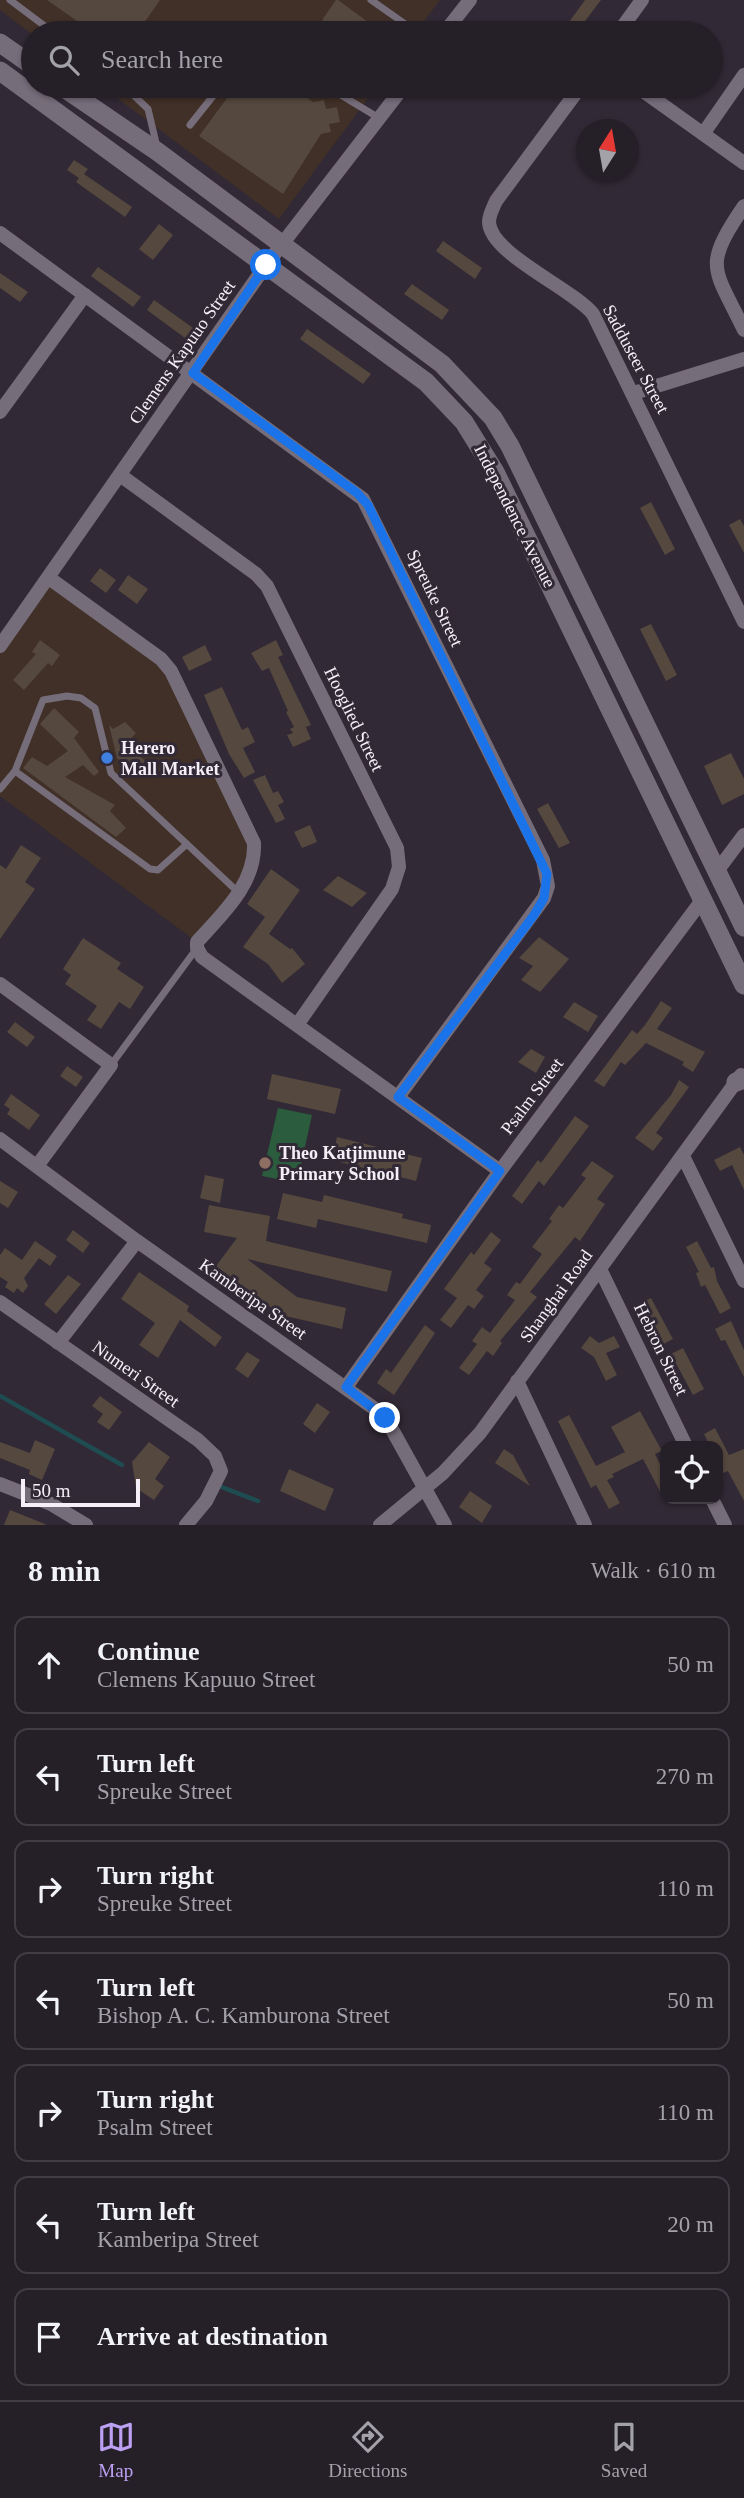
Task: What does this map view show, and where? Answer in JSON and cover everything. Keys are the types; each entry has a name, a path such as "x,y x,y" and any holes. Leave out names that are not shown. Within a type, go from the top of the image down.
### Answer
{"main road":[{"path":"0,43 21,58"},
{"name":"Independence Avenue","path":"0,71 21,86"},
{"name":"Independence Avenue","path":"37,98 426,382 448,403 478,441 744,985"},
{"name":"Independence Avenue","path":"79,98 158,152 442,364 493,418 510,446 744,927"}],"street":[{"path":"453,21 470,0"},
{"path":"627,21 642,0"},
{"path":"703,134 744,75"},
{"name":"Clemens Kapuuo Street","path":"0,646 266,265 395,98"},
{"name":"Sadduseer Street","path":"572,98 496,201 489,223 495,239 588,307 634,393 744,622"},
{"path":"653,98 744,163"},
{"path":"744,206 719,246 715,262 744,330"},
{"name":"Spreuke Street","path":"0,233 357,493 368,505 547,874 544,898 534,915 398,1097"},
{"path":"0,412 6,393 85,295"},
{"path":"634,393 744,359"},
{"name":"Hooglied Street","path":"120,475 256,574 267,586 397,848 399,867 392,889 297,1025"},
{"path":"49,578 160,659 171,671 254,844 253,863 239,892 197,942 202,957 500,1171"},
{"path":"717,871 744,835"},
{"name":"Psalm Street","path":"346,1387 500,1171 703,899"},
{"path":"0,984 111,1065 37,1166"},
{"name":"Shanghai Road","path":"382,1524 426,1489 469,1447 741,1078"},
{"name":"Kamberipa Street","path":"0,1139 137,1241 346,1387 385,1418 444,1525"},
{"path":"683,1156 744,1281"},
{"path":"58,1343 137,1241"},
{"name":"Hebron Street","path":"600,1269 684,1441"},
{"name":"Numeri Street","path":"0,1302 198,1440 215,1455 221,1471 211,1493 186,1525"},
{"path":"517,1381 585,1525"},
{"path":"0,1484 51,1504 86,1525"},
{"path":"714,1504 725,1525"}],"lane":[{"path":"10,0 38,21"},
{"path":"372,0 401,21"},
{"path":"137,98 148,109 158,152"},
{"path":"190,125 211,98"},
{"path":"346,98 379,118"},
{"path":"0,789 15,771 43,700 56,696 81,698 95,708 100,719 111,773 239,892"},
{"path":"15,771 149,869 158,870 167,865 187,844"},
{"path":"111,1065 197,948"}],"shaded area":[{"path":"0,0 440,0 424,21 21,21 21,26 0,10"},
{"path":"117,98 368,98 279,219"},
{"name":"Herero Mall Market","path":"49,578 160,659 231,791 253,863 197,942 0,796 0,646"}],"green space":[{"path":"278,1108 312,1115 297,1183 262,1176"}],"building":[{"path":"47,0 160,0 145,21 77,21"},
{"path":"338,0 367,21 323,21"},
{"path":"585,0 601,0 585,21 570,21"},
{"path":"227,98 308,98 313,102 324,100 326,109 337,107 340,122 329,124 331,132 321,134 283,194 199,136"},
{"path":"74,160 88,169 84,174 132,207 125,217 76,182 79,178 67,170"},
{"path":"159,224 173,235 153,260 139,249"},
{"path":"443,241 482,268 475,279 436,251"},
{"path":"98,267 141,297 133,307 91,276"},
{"path":"0,273 28,292 20,302 0,288"},
{"path":"412,284 449,310 442,320 404,294"},
{"path":"154,300 193,328 185,338 147,310"},
{"path":"307,329 371,374 363,384 300,339"},
{"path":"651,502 675,549 665,555 640,508"},
{"path":"740,519 744,526 744,553 729,525"},
{"path":"100,568 116,580 106,593 90,581"},
{"path":"128,575 148,589 137,604 118,590"},
{"path":"651,624 677,675 666,681 640,629"},
{"path":"40,640 60,655 52,666 48,663 24,690 13,680 36,654 32,652"},
{"path":"276,640 283,655 278,657 311,725 306,727 311,739 293,747 287,735 293,733 290,729 294,727 269,668 262,671 251,653"},
{"path":"205,645 212,660 189,671 182,657"},
{"path":"222,687 242,730 248,727 255,742 243,748 255,772 244,778 229,754 204,695"},
{"path":"54,708 79,732 74,738 99,772 94,776 83,765 65,777 115,805 110,811 126,828 116,837 23,768 32,757 47,766 68,751 40,724"},
{"path":"125,722 136,733 127,743 145,761 133,774 117,758 109,725 113,729"},
{"path":"731,753 744,779 744,794 722,805 704,766"},
{"path":"265,775 273,793 278,791 284,802 278,805 285,819 276,823 253,780"},
{"path":"548,803 570,843 559,848 537,809"},
{"path":"310,825 317,842 302,848 294,832"},
{"path":"21,845 41,858 25,882 35,889 0,939 0,865 6,869"},
{"path":"271,869 300,890 269,934 292,948 305,964 282,983 268,964 243,947 265,917 247,904"},
{"path":"338,876 367,893 352,907 323,890"},
{"path":"539,937 569,959 540,992 521,980 533,966 519,958"},
{"path":"83,938 121,963 117,969 144,987 130,1009 119,1002 101,1029 87,1020 97,1006 65,984 71,975 63,969"},
{"path":"661,1001 672,1008 657,1029 705,1052 693,1072 682,1065 684,1062 646,1043 625,1065 621,1062 604,1087 594,1081 632,1030 637,1034"},
{"path":"574,1002 598,1016 588,1032 563,1017"},
{"path":"15,1022 35,1037 27,1047 7,1032"},
{"path":"531,1049 545,1057 536,1073 518,1062"},
{"path":"67,1066 83,1077 76,1087 60,1076"},
{"path":"272,1074 341,1089 335,1114 267,1099"},
{"path":"679,1080 689,1087 656,1133 663,1138 653,1151 635,1138 671,1095"},
{"path":"11,1094 40,1115 29,1130 7,1114 10,1109 4,1105"},
{"path":"575,1116 589,1126 544,1186 539,1181 522,1204 512,1196 538,1160 541,1163"},
{"path":"337,1137 422,1158 416,1181 332,1160"},
{"path":"740,1147 744,1155 744,1190 732,1165 720,1171 714,1160"},
{"path":"592,1161 614,1176 597,1199 605,1204 580,1241 575,1237 530,1292 537,1297 500,1341 502,1343 493,1356 487,1351 469,1375 459,1368 477,1344 472,1341 482,1327 490,1333 515,1300 507,1295 516,1282 520,1284 542,1254 532,1247 552,1221 549,1219 559,1205 563,1208 586,1178 581,1175"},
{"path":"205,1175 224,1179 220,1203 200,1198"},
{"path":"0,1181 18,1192 8,1208 0,1203"},
{"path":"283,1193 322,1202 324,1195 403,1214 402,1218 431,1225 427,1243 318,1219 316,1228 277,1219"},
{"path":"209,1205 270,1216 266,1241 392,1271 387,1292 247,1259 297,1297 346,1308 342,1329 281,1315 216,1266 237,1238 204,1232"},
{"path":"73,1230 90,1243 83,1253 66,1240"},
{"path":"491,1232 501,1240 484,1263 492,1269 476,1290 484,1296 474,1309 468,1305 451,1328 440,1320 457,1298 444,1289 471,1252 474,1255"},
{"path":"35,1241 57,1256 50,1266 39,1258 24,1278 28,1286 23,1293 17,1288 14,1293 5,1287 8,1282 0,1277 0,1255 5,1248 22,1260"},
{"path":"697,1241 711,1268 714,1267 717,1281 731,1308 720,1314 705,1285 701,1287 696,1273 699,1272 686,1247"},
{"path":"139,1272 189,1306 187,1311 222,1337 215,1347 180,1320 158,1358 139,1345 155,1323 121,1299"},
{"path":"68,1275 81,1284 56,1314 44,1304"},
{"path":"651,1298 673,1339 662,1345 640,1303"},
{"path":"731,1321 744,1350 744,1377 725,1340 721,1341 715,1329"},
{"path":"425,1325 435,1333 394,1395 377,1383 386,1369 391,1373"},
{"path":"590,1336 599,1343 614,1336 620,1347 606,1353 617,1375 606,1381 594,1357 581,1348"},
{"path":"683,1348 704,1389 693,1395 671,1354"},
{"path":"247,1352 260,1360 248,1378 235,1369"},
{"path":"100,1396 122,1412 109,1430 97,1422 103,1414 92,1406"},
{"path":"317,1403 330,1412 315,1433 303,1424"},
{"path":"640,1411 660,1447 660,1452 655,1454 660,1464 660,1491 643,1459 612,1474 614,1477 607,1480 620,1503 609,1509 596,1485 591,1488 558,1421 569,1415 596,1466 625,1452 611,1427"},
{"path":"715,1428 722,1441 708,1441 704,1434"},
{"path":"35,1440 55,1449 42,1480 29,1474 30,1470 0,1458 0,1442 30,1453"},
{"path":"149,1442 170,1457 155,1479 164,1486 154,1500 136,1488 132,1462"},
{"path":"723,1443 729,1455 744,1449 744,1501 728,1471 723,1473"},
{"path":"504,1449 513,1455 530,1486 495,1463"},
{"path":"289,1469 334,1489 325,1511 280,1491"},
{"path":"470,1491 492,1506 482,1523 459,1507"},
{"path":"10,1510 45,1524 45,1525 4,1525"}],"waterway":[{"path":"0,1396 122,1465"},
{"path":"219,1486 258,1501"}],"place":[{"name":"Herero Mall Market","path":"107,758"},
{"name":"Theo Katjimune Primary School","path":"265,1163"}],"route":[{"path":"266,265 193,373 357,493 368,505 511,800 543,860 547,874 548,886 534,915 398,1097 500,1171 346,1387 385,1418"}]}
